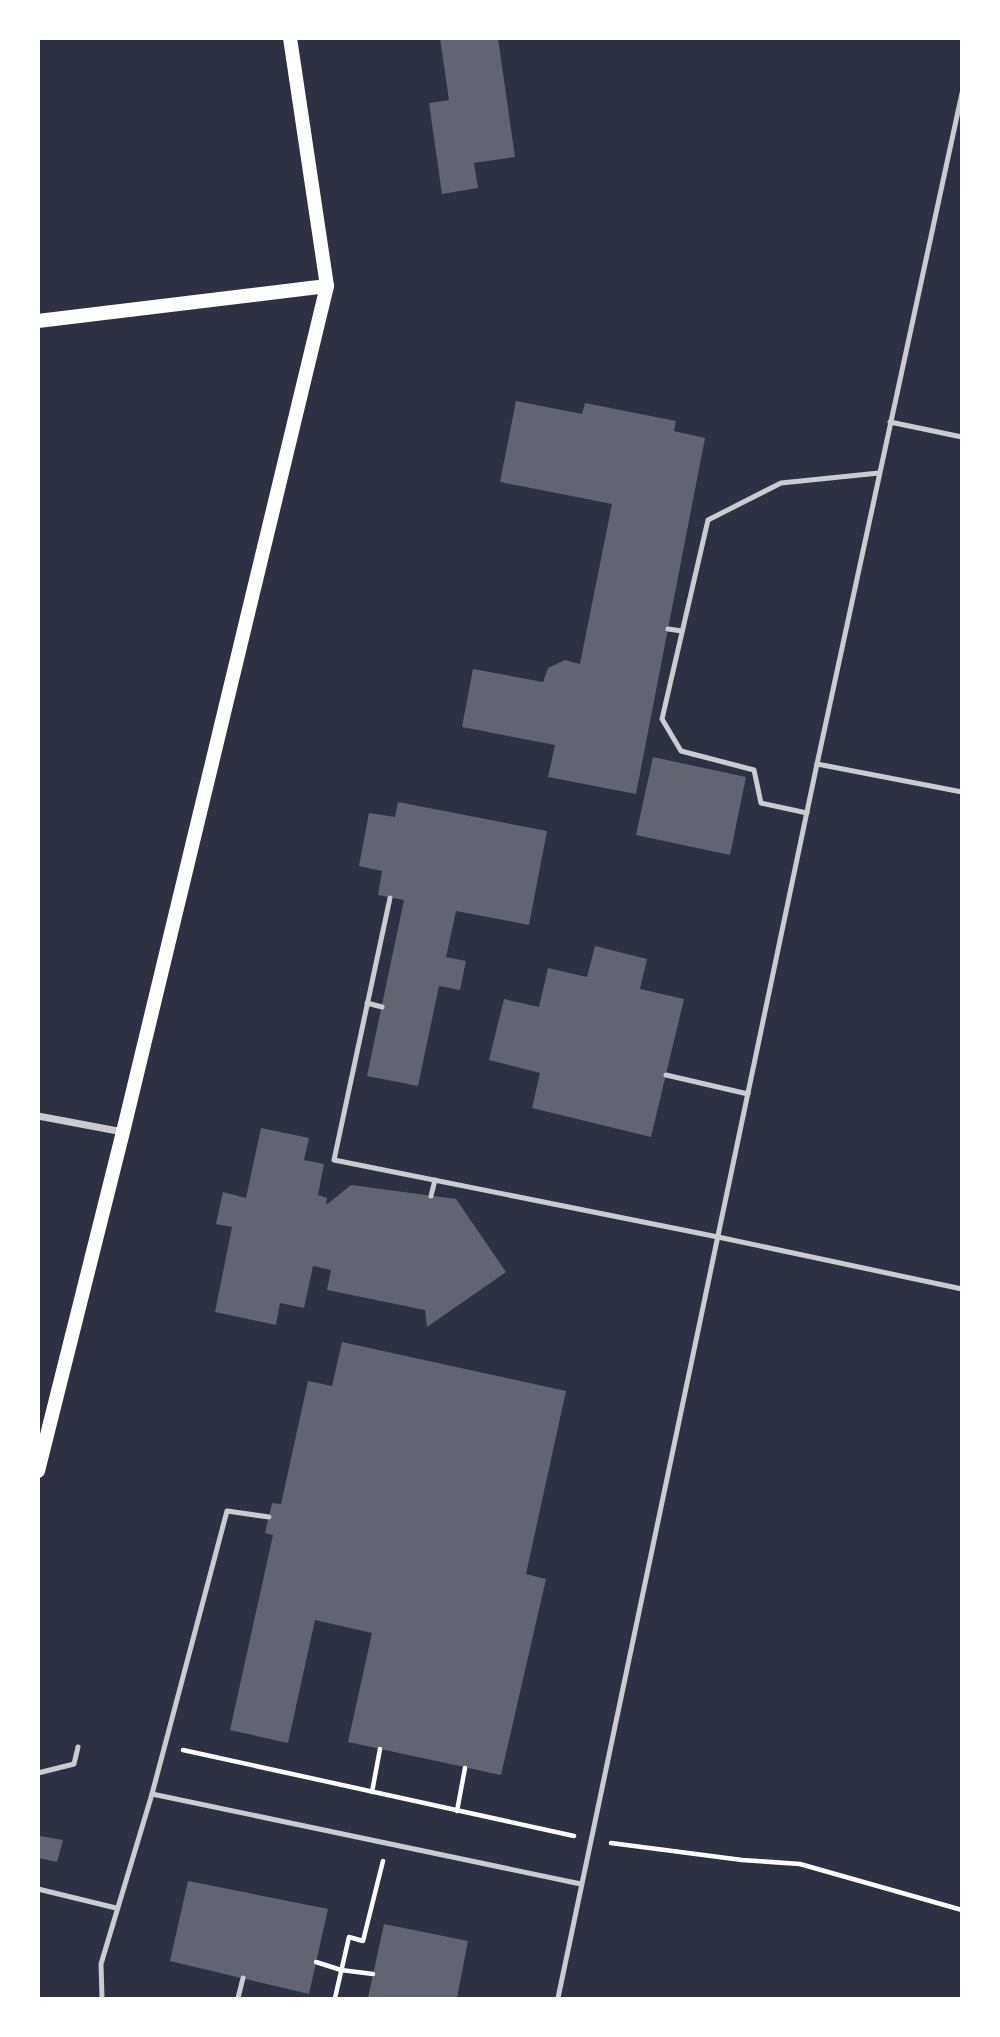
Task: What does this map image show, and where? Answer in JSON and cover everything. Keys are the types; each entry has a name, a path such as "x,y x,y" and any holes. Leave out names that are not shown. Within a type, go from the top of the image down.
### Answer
{"main road":[{"path":"38,1471 123,1132 327,286 290,38"},
{"path":"38,321 327,286"}],"street":[{"path":"38,1116 123,1132"}],"lane":[{"path":"558,1998 961,93"},
{"path":"890,422 961,437"},
{"path":"807,813 761,803 754,770 681,751 662,719 708,520 781,483 879,473"},
{"path":"668,629 682,631"},
{"path":"704,768 705,757"},
{"path":"817,764 961,792"},
{"path":"390,898 334,1160 961,1289"},
{"path":"367,1003 382,1007"},
{"path":"666,1075 748,1094"},
{"path":"431,1196 435,1180"},
{"path":"102,1998 101,1964 152,1794 227,1511 269,1517"},
{"path":"38,1773 74,1764 78,1747"},
{"path":"152,1794 582,1884"},
{"path":"38,1889 116,1908"},
{"path":"238,1998 243,1978"}],"path":[{"path":"165,1746 590,1840 742,1860 800,1864 961,1910"},
{"path":"372,1792 380,1749"},
{"path":"457,1811 465,1768"},
{"path":"335,1998 349,1937 363,1941 388,1843"},
{"path":"316,1962 341,1970 373,1974"}],"building":[{"path":"440,38 498,38 515,157 474,163 478,188 442,194 429,103 449,100"},
{"path":"516,401 582,414 585,403 676,421 674,431 705,438 636,794 548,777 555,745 462,727 473,669 543,682 548,668 565,660 580,664 612,504 500,482"},
{"path":"653,757 746,777 730,855 636,835"},
{"path":"398,802 547,831 529,925 456,911 446,957 466,961 460,990 439,986 418,1086 367,1076 404,900 378,895 382,871 359,866 369,813 395,817"},
{"path":"595,946 647,959 640,989 684,999 651,1137 532,1108 540,1073 489,1060 504,999 539,1007 548,968 587,977"},
{"path":"261,1128 309,1138 304,1160 324,1164 318,1195 327,1198 326,1205 351,1185 456,1199 506,1272 427,1327 425,1310 327,1290 331,1270 313,1266 304,1308 280,1303 276,1325 215,1312 232,1227 216,1224 223,1192 246,1198"},
{"path":"342,1342 566,1391 526,1574 546,1579 501,1775 348,1742 372,1633 315,1620 288,1743 230,1730 273,1535 265,1533 272,1503 281,1504 308,1381 332,1386"},
{"path":"40,1836 63,1840 57,1862 38,1858"},
{"path":"188,1881 328,1909 309,1994 170,1961"},
{"path":"384,1924 468,1941 457,1998 368,1998"}]}
